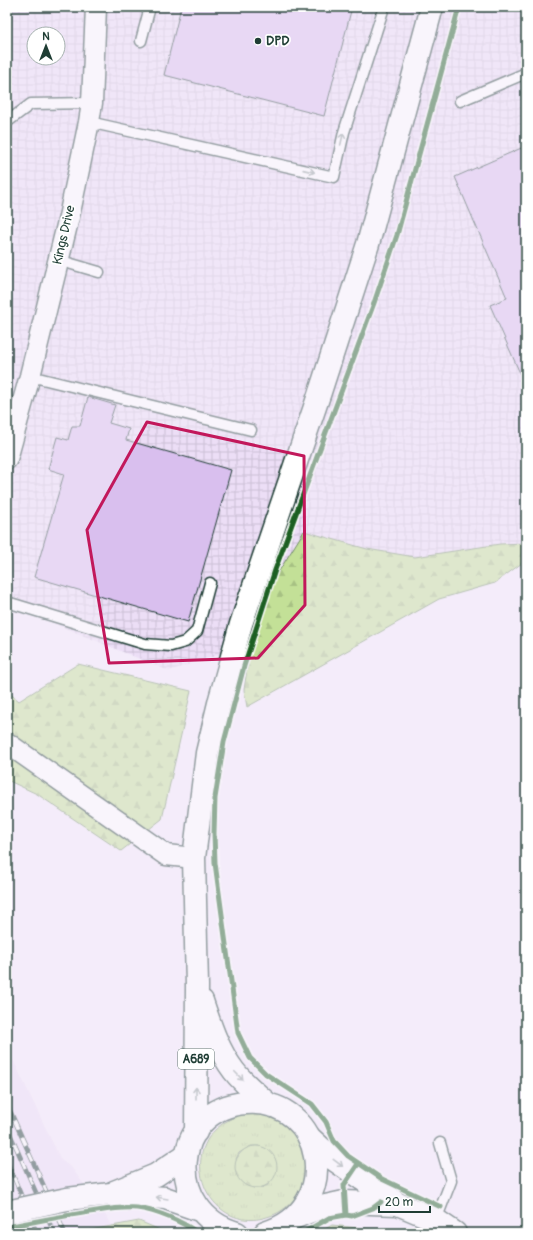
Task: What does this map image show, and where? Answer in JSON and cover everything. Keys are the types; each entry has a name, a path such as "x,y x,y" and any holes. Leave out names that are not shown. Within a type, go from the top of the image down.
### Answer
{"main road":[{"name":"A689","path":"196,1132 197,986 194,858 207,753 241,624 319,395 368,244 432,7"},
{"name":"A689","path":"197,986 215,1037 227,1061 239,1076 269,1105 288,1114 296,1121 309,1137 315,1150 317,1164 316,1179 306,1206 296,1217 276,1230 266,1233"},
{"name":"A689","path":"237,1233 218,1226 199,1210 191,1198 186,1184 186,1155 196,1132 212,1115 223,1109 246,1103 269,1105"},
{"path":"309,1137 338,1162 398,1204 436,1220 455,1233"},
{"name":"A689","path":"111,1194 156,1175 186,1155"},
{"name":"A689","path":"7,1212 67,1199 111,1194 165,1198 199,1210"},
{"path":"296,1217 321,1207 344,1202 398,1204"}],"street":[{"name":"Kings Drive","path":"7,459 30,376 91,113 96,7"},
{"path":"7,743 166,855 194,858"}],"lane":[{"path":"141,41 150,7"},
{"path":"7,122 31,104 91,113 285,166 334,177 344,132 384,7"},
{"path":"460,101 526,73"},
{"path":"58,260 99,272"},
{"path":"30,376 251,430"},
{"path":"7,602 145,644 171,646 185,642 197,631 210,583"},
{"path":"436,1220 451,1181 440,1143"}],"highlighted area":[{"path":"147,422 304,456 305,605 258,658 109,663 87,530"}],"shaded area":[{"path":"7,7 526,7 526,555 169,671 7,604"},
{"path":"7,1047 61,1160 72,1168 105,1214 115,1233 7,1233"}],"green space":[{"path":"304,531 367,549 415,557 500,544 526,543 526,560 495,583 439,599 247,707 244,690 256,608"},
{"path":"78,664 191,691 162,819 121,851 37,794 7,780 7,691 19,701"},
{"path":"248,1113 263,1114 272,1116 283,1122 292,1130 299,1140 305,1164 304,1176 294,1199 282,1210 267,1217 244,1219 225,1212 211,1198 202,1180 201,1160 207,1140 223,1124","holes":["251,1146 259,1146 268,1185 261,1188 253,1188 236,1159 239,1153"]},
{"path":"252,1146 260,1146 268,1149 274,1155 277,1167 274,1179 268,1185 260,1188 252,1188 244,1185 238,1179 235,1171 235,1163 238,1155 244,1149"},
{"path":"139,1221 167,1233 92,1233 90,1230"},
{"path":"332,1225 401,1233 318,1233"}],"building":[{"name":"DPD","path":"181,7 352,7 324,116 164,75"},
{"path":"526,146 526,387 490,305 507,298 455,177"},
{"path":"88,397 115,405 109,423 129,429 126,440 231,470 188,622 34,577 64,474 48,469 57,437 68,440 72,426 80,426"}],"railway":[{"path":"7,1104 65,1233"},
{"path":"7,1127 54,1233"},
{"path":"7,1161 37,1233"}],"cycle path":[{"path":"441,1207 382,1179 348,1156 334,1141 326,1122 312,1104 266,1074 250,1058 238,1033 215,863 214,833 215,798 224,742 244,666 275,570 374,303 397,235 459,7"},
{"path":"346,1215 344,1185 358,1164"},
{"path":"303,1233 329,1218 346,1215 352,1216 373,1208 381,1202"},
{"path":"7,1227 52,1218 117,1208 137,1208 161,1214 184,1224 198,1233"}],"place":[{"name":"DPD","path":"258,41"}]}
